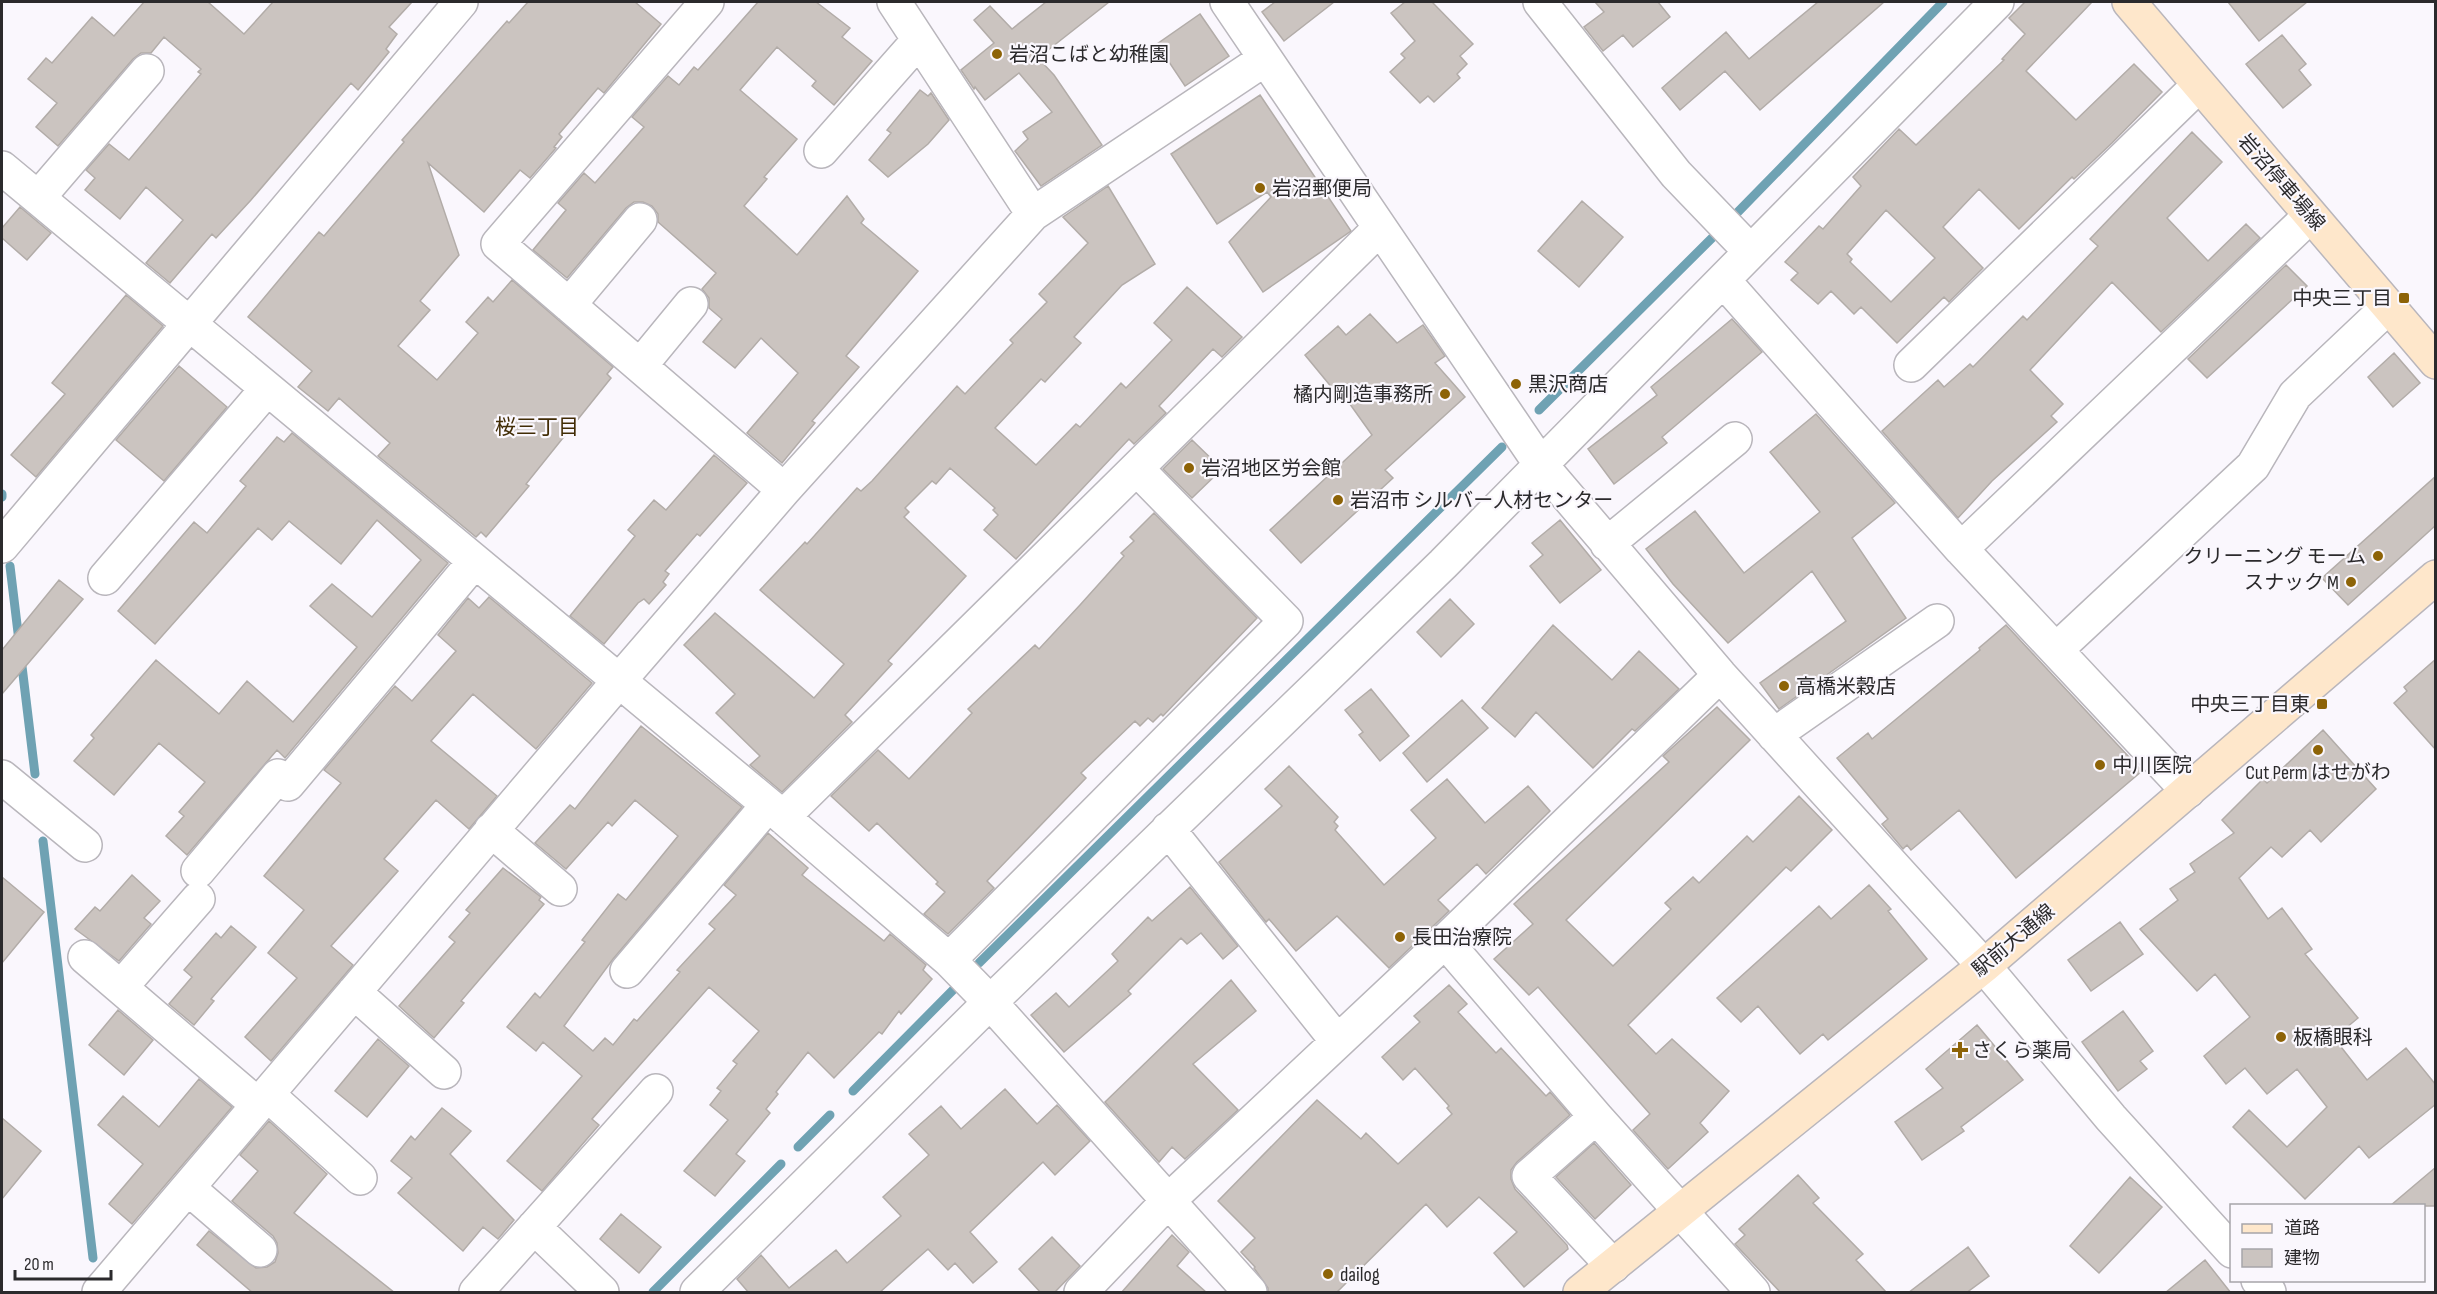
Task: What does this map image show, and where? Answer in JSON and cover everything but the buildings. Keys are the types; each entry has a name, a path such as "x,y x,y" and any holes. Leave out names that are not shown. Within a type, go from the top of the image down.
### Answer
{"street":[{"path":"4,536 189,325 461,2"},
{"path":"707,2 498,244 784,490"},
{"path":"894,2 1033,213"},
{"path":"1227,2 1541,465 1720,675 1984,966 2111,1118 2230,1249"},
{"path":"697,1293 990,1002 1541,465 1997,2"},
{"name":"岩沼停車場線","path":"2129,2 2436,362"},
{"path":"1556,7 1676,174 1750,251"},
{"path":"821,152 919,40"},
{"path":"99,1293 491,830 784,490 1033,213 1265,59"},
{"path":"38,198 147,71"},
{"path":"1911,365 2199,85"},
{"path":"2,168 266,390 775,811 949,960 990,1002 1169,1200 1250,1293"},
{"path":"1961,549 2310,216"},
{"path":"569,305 640,220"},
{"path":"627,970 775,811 1137,469 1380,228"},
{"path":"1723,280 1961,549 2188,791"},
{"path":"639,366 691,304"},
{"path":"2056,650 2253,466 2295,395 2388,307"},
{"path":"105,578 266,390"},
{"path":"1607,544 1735,439"},
{"path":"949,960 1286,621 1137,469"},
{"path":"121,987 278,776 288,784 474,562"},
{"name":"駅前大通線","path":"1580,1293 1984,966 2436,577"},
{"path":"1774,735 1937,621"},
{"path":"1081,1293 1169,1200 1445,941 1720,675"},
{"path":"2,777 85,845"},
{"path":"1168,829 1337,1041"},
{"path":"491,830 560,889"},
{"path":"1445,941 1596,1117 1753,1293"},
{"path":"85,957 360,1178"},
{"path":"354,992 444,1072"},
{"path":"476,1293 656,1091"},
{"path":"1596,1117 1529,1176 1613,1266"},
{"path":"188,1188 260,1250"},
{"path":"534,1227 602,1293"}],"waterway":[{"path":"1734,216 1943,2"},
{"path":"1539,410 1712,238"},
{"path":"979,963 1502,447"},
{"path":"10,566 19,641"},
{"path":"21,658 35,774"},
{"path":"43,841 93,1258"},
{"path":"853,1091 956,987"},
{"path":"798,1147 830,1115"},
{"path":"653,1292 781,1164"}],"place":[{"name":"岩沼こばと幼稚園","path":"997,54"},
{"name":"岩沼郵便局","path":"1260,188"},
{"name":"中央三丁目","path":"2404,298"},
{"name":"黒沢商店","path":"1516,384"},
{"name":"橘内剛造事務所","path":"1445,394"},
{"name":"岩沼地区労会館","path":"1189,468"},
{"name":"岩沼市 シルバー人材センター","path":"1338,500"},
{"name":"クリーニング モーム","path":"2378,556"},
{"name":"スナック M","path":"2351,582"},
{"name":"高橋米穀店","path":"1784,686"},
{"name":"中央三丁目東","path":"2322,704"},
{"name":"Cut Perm はせがわ","path":"2318,750"},
{"name":"中川医院","path":"2100,765"},
{"name":"長田治療院","path":"1400,937"},
{"name":"板橋眼科","path":"2281,1037"},
{"name":"さくら薬局","path":"1960,1050"},
{"name":"dailog","path":"1328,1274"}],"district":[{"name":"桜三丁目","path":"537,427"}]}
